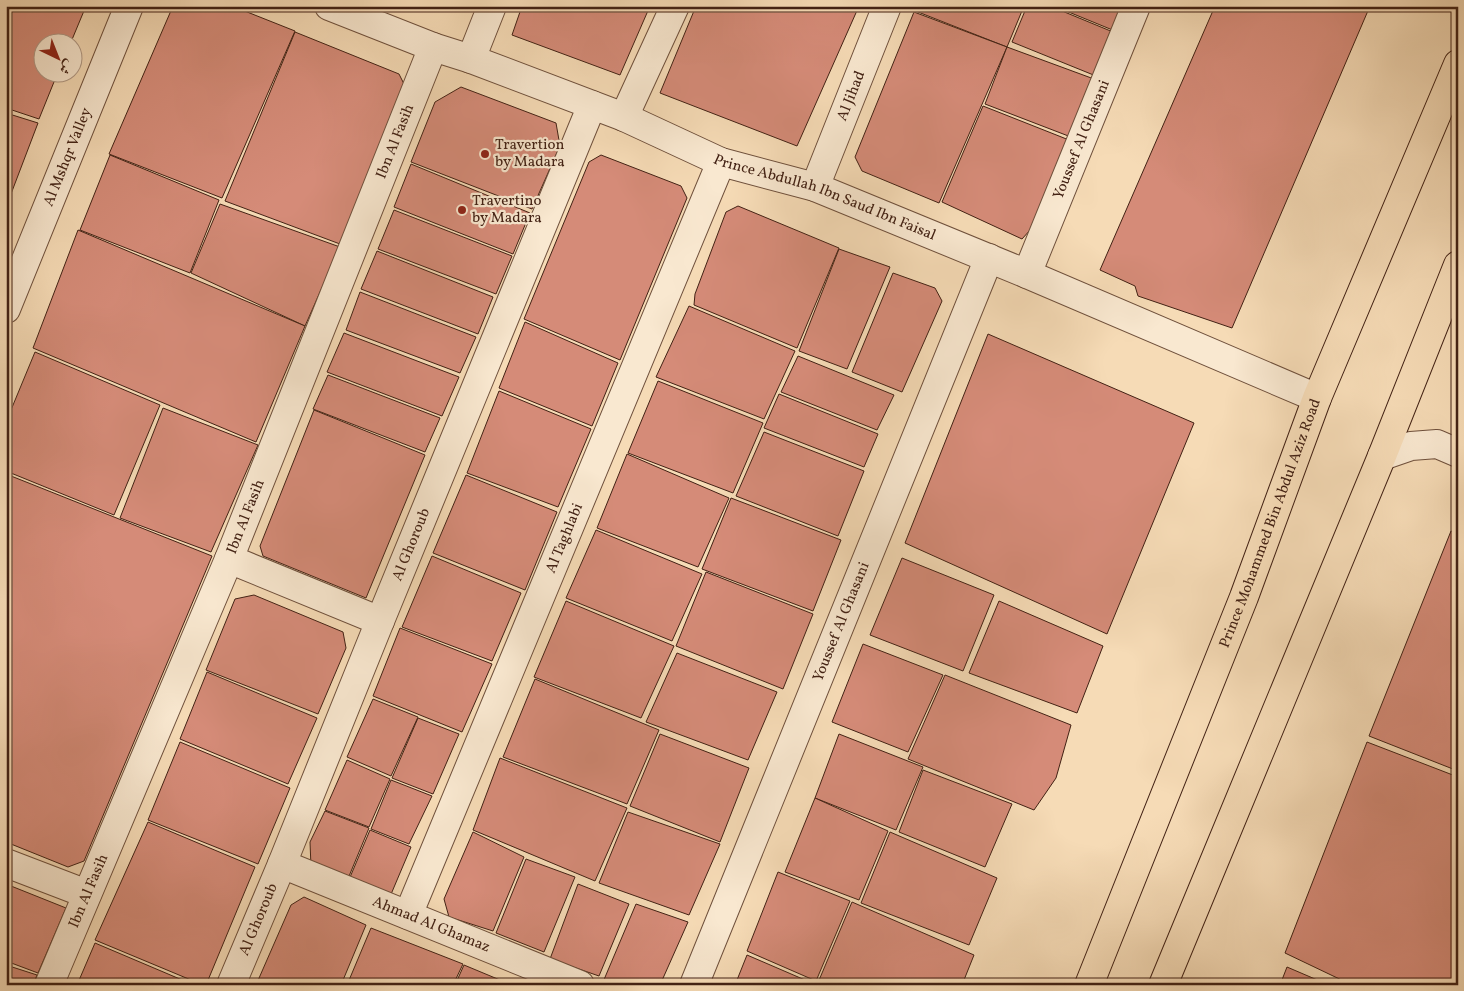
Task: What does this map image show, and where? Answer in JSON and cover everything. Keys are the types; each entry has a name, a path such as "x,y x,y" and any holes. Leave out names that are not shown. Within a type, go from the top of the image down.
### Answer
{"main road":[{"name":"Prince Mohammed Bin Abdul Aziz Road","path":"1089,985 1244,597 1318,398 1458,64"},
{"path":"1163,985 1382,456 1458,265"}],"street":[{"name":"Al Mshqr Valley","path":"8,301 129,6"},
{"name":"Prince Abdullah Ibn Saud Ibn Faisal","path":"328,6 433,47 471,59 624,117 721,162 815,187 989,258 1318,398"},
{"path":"471,59 492,6"},
{"path":"624,117 674,6"},
{"name":"Al Jihad","path":"815,187 887,6"},
{"name":"Youssef Al Ghasani","path":"1027,274 1136,6"},
{"name":"Ibn Al Fasih","path":"49,985 229,560 433,47"},
{"name":"Al Ghoroub","path":"231,985 592,105"},
{"name":"Al Taghlabi","path":"408,915 721,162"},
{"name":"Youssef Al Ghasani","path":"694,985 989,258"},
{"path":"1382,456 1411,446 1437,444 1458,453"},
{"path":"229,560 380,621"},
{"path":"6,863 87,894"},
{"name":"Ahmad Al Ghamaz","path":"282,864 580,985"}],"building":[{"path":"6,6 86,6 75,32 32,32 32,82 54,82 39,119 6,108"},
{"path":"173,6 232,6 295,31 222,198 109,154"},
{"path":"522,6 650,6 620,75 512,35"},
{"path":"696,6 859,6 797,146 660,93"},
{"path":"915,6 1024,6 1007,47 913,10"},
{"path":"1027,6 1050,6 1113,32 1096,76 1012,42"},
{"path":"1054,6 1125,6 1115,31"},
{"path":"1215,6 1370,6 1232,328 1138,296 1135,286 1100,270"},
{"path":"914,12 1007,47 939,203 862,171 855,157"},
{"path":"295,32 399,74 404,84 340,244 225,201"},
{"path":"1007,47 1094,79 1071,137 985,104"},
{"name":"Travertion by Madara","path":"461,87 556,123 560,146 532,209 411,162 435,102"},
{"path":"983,106 1069,140 1031,229 1022,239 942,202"},
{"path":"6,113 38,123 6,207"},
{"path":"110,155 219,200 190,273 80,230"},
{"path":"601,155 681,186 687,198 620,360 524,319 589,162"},
{"name":"Travertino by Madara","path":"411,164 530,213 513,254 394,207"},
{"path":"220,204 340,247 305,326 191,273"},
{"path":"738,206 839,248 797,348 694,305 695,294 726,212"},
{"name":"Travertino by Madara","path":"394,210 512,256 496,294 378,249"},
{"path":"78,230 305,326 256,442 33,348"},
{"path":"839,249 890,267 847,369 799,351"},
{"path":"377,251 493,297 478,334 361,289"},
{"path":"893,273 935,288 942,301 902,392 852,372"},
{"path":"360,292 476,337 460,373 346,330"},
{"path":"689,306 795,351 764,419 656,377"},
{"path":"525,322 618,363 592,426 499,388"},
{"path":"344,333 459,377 442,416 327,372"},
{"path":"988,334 1194,423 1107,634 905,543"},
{"path":"35,352 160,405 114,515 6,471 6,422"},
{"path":"798,356 894,395 877,430 781,392"},
{"path":"328,375 440,418 425,452 313,409"},
{"path":"658,381 763,423 733,493 628,453"},
{"path":"499,391 591,429 558,507 467,473"},
{"path":"779,394 878,434 864,467 764,428"},
{"path":"163,408 258,445 211,552 120,518"},
{"path":"314,410 425,455 366,598 263,556 260,546"},
{"path":"764,432 864,471 838,536 736,496"},
{"path":"627,454 729,498 698,567 597,528"},
{"path":"6,474 212,556 84,861 68,867 6,842"},
{"path":"466,475 557,512 525,590 433,553"},
{"path":"731,498 841,540 813,611 702,569"},
{"path":"596,530 702,574 672,641 566,598"},
{"path":"1451,531 1458,534 1458,771 1369,736"},
{"path":"432,556 521,593 492,661 402,627"},
{"path":"902,558 994,595 963,671 870,635"},
{"path":"706,572 813,614 783,689 676,646"},
{"path":"254,595 343,632 346,648 318,714 206,670 235,599"},
{"path":"566,601 674,646 641,718 534,677"},
{"path":"999,601 1103,646 1077,713 969,673"},
{"path":"400,628 492,664 462,732 373,696"},
{"path":"863,644 943,675 908,752 832,722"},
{"path":"677,653 777,692 748,760 646,722"},
{"path":"207,672 317,718 288,784 180,739"},
{"path":"945,675 1071,725 1056,778 1034,810 908,759"},
{"path":"535,679 659,730 627,804 503,757"},
{"path":"373,699 418,717 391,776 347,757"},
{"path":"418,718 459,734 433,794 392,778"},
{"path":"660,734 749,768 720,842 630,806"},
{"path":"839,734 923,767 896,830 815,798"},
{"path":"180,742 290,788 258,864 148,820"},
{"path":"1367,742 1458,777 1458,978 1455,985 1352,985 1285,953"},
{"path":"500,758 627,808 595,881 473,830"},
{"path":"347,760 390,779 369,827 325,810"},
{"path":"923,770 1012,804 985,867 899,832"},
{"path":"391,780 432,796 409,844 371,829"},
{"path":"815,798 888,831 859,900 785,872"},
{"path":"325,811 369,828 347,881 311,867 310,842"},
{"path":"628,812 720,844 689,915 599,883"},
{"path":"148,822 255,867 206,985 95,940"},
{"path":"370,830 411,847 389,899 348,882"},
{"path":"473,832 524,857 493,931 449,917 444,899"},
{"path":"890,832 997,878 969,945 861,903"},
{"path":"526,859 575,877 544,952 496,933"},
{"path":"778,872 850,901 816,981 747,951"},
{"path":"6,884 66,908 38,973 6,961"},
{"path":"578,884 629,904 599,976 550,959"},
{"path":"304,897 366,925 341,985 256,985 291,905"},
{"path":"852,902 974,955 962,985 817,985"},
{"path":"636,904 688,922 660,985 613,985 603,982"},
{"path":"371,928 463,964 453,985 347,985"},
{"path":"95,943 194,985 77,985"},
{"path":"747,955 812,983 811,985 735,985"},
{"path":"6,965 37,975 33,985 6,985"},
{"path":"464,965 512,985 455,985"},
{"path":"1287,967 1329,985 1280,985"}],"place":[{"name":"Travertion by Madara","path":"485,154"},
{"name":"Travertino by Madara","path":"462,210"}]}
